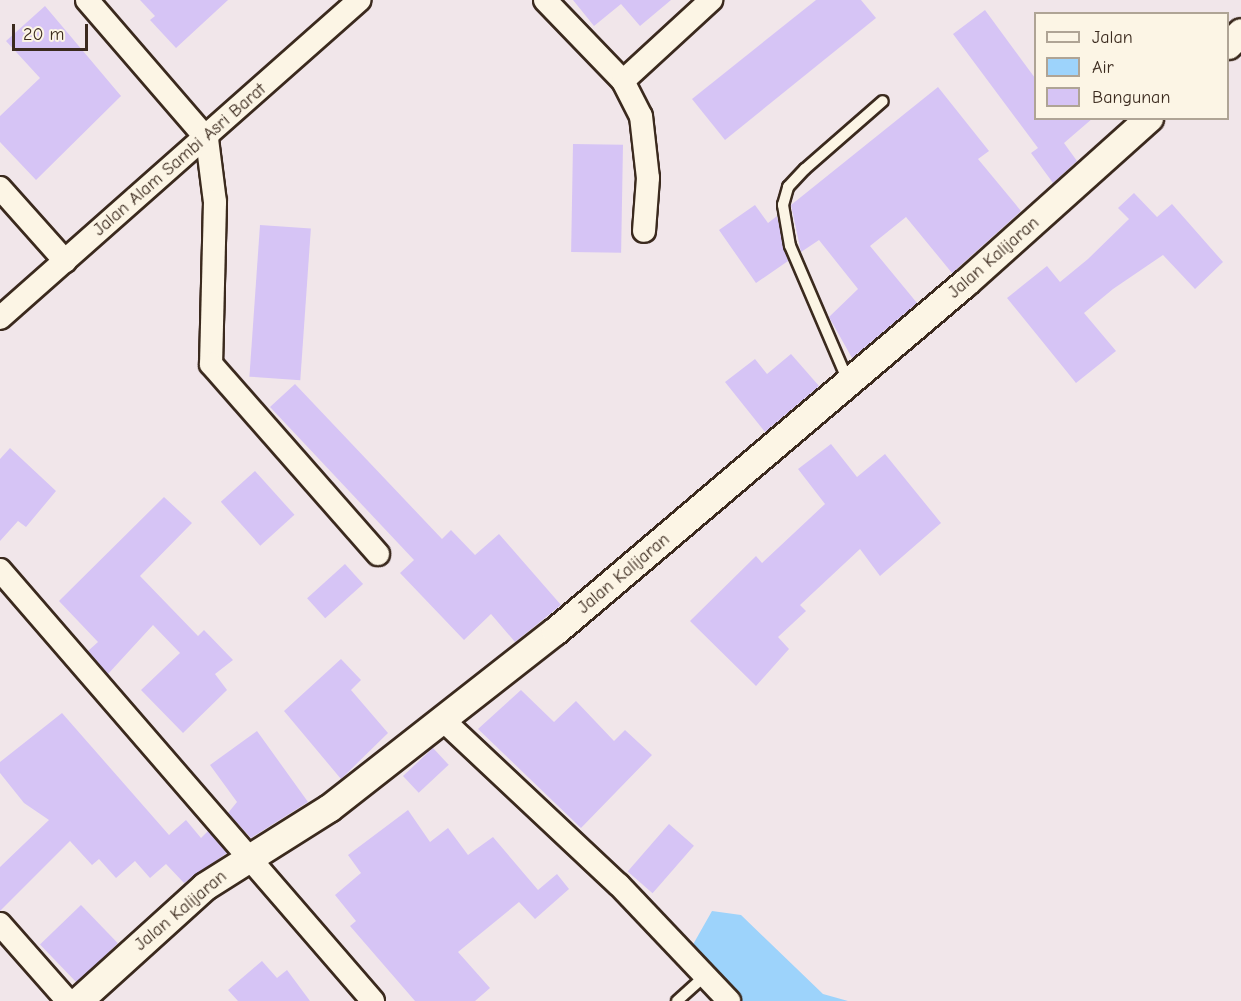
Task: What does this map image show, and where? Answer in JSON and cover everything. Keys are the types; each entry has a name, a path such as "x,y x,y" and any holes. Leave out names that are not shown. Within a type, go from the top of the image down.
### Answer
{"street":[{"path":"87,0 207,139 215,202 211,364 378,554"},
{"name":"Jalan Alam Sambi Asri Barat","path":"0,318 207,139 359,0"},
{"path":"545,0 623,81 642,116 646,141 644,231"},
{"path":"623,81 711,0"},
{"path":"1229,43 1241,32"},
{"name":"Jalan Kalijaran","path":"78,1001 204,886 329,808 443,720 848,382 1147,120"},
{"path":"0,188 65,261"},
{"path":"0,570 252,856 373,1001"},
{"path":"443,720 619,885 729,1001"},
{"path":"0,924 68,1001"}],"lane":[{"path":"848,382 790,246 783,206 788,187 805,169 883,101"},
{"path":"677,1001 705,976"}],"water":[{"path":"712,911 741,915 823,994 848,1001 740,1001 691,948"}],"building":[{"path":"140,0 228,0 176,48 150,20 155,16"},
{"path":"573,0 671,0 640,26 621,4 594,26"},
{"path":"816,0 861,0 876,18 725,140 692,99"},
{"path":"45,6 121,96 36,180 0,142 0,116 40,78 6,41"},
{"path":"985,10 1034,77 1034,120 1091,120 1064,143 1077,161 1053,183 1031,153 1038,148 953,34"},
{"path":"938,87 989,151 978,159 1021,211 952,273 906,217 870,246 917,303 852,358 829,317 858,289 819,240 801,252 791,205"},
{"path":"573,144 623,145 621,253 571,252"},
{"path":"1134,193 1157,217 1172,204 1223,262 1195,289 1163,255 1113,289 1084,313 1116,351 1076,383 1007,298 1047,266 1060,282 1088,259 1129,219 1118,208"},
{"path":"755,205 768,223 777,216 788,261 756,283 719,230"},
{"path":"260,225 311,229 300,380 249,377"},
{"path":"791,354 819,386 765,432 725,382 755,359 767,374"},
{"path":"295,384 442,539 451,530 475,555 499,534 561,605 515,642 491,614 464,640 400,573 414,560 270,407"},
{"path":"831,444 857,477 885,454 941,523 880,576 860,549 800,605 806,611 778,637 789,649 756,686 690,621 756,556 762,563 825,504 798,469"},
{"path":"10,448 56,491 26,527 18,521 0,541 0,459"},
{"path":"255,471 294,515 260,546 221,502"},
{"path":"164,497 192,523 140,576 198,636 204,630 233,660 215,674 227,690 183,733 141,690 180,653 153,625 108,674 88,651 98,642 59,601"},
{"path":"345,564 363,584 325,618 307,598"},
{"path":"341,659 361,680 351,690 388,733 341,779 284,711"},
{"path":"521,690 554,722 576,701 614,741 625,730 652,755 581,828 478,729"},
{"path":"62,713 169,835 186,820 201,838 208,831 227,853 184,883 166,864 150,878 135,861 116,878 99,859 92,865 70,841 0,911 0,867 49,820 24,803 0,773 0,762"},
{"path":"257,731 308,802 251,838 228,813 237,802 210,765"},
{"path":"433,748 449,765 419,793 403,776"},
{"path":"408,810 430,842 448,828 468,855 493,837 538,890 557,874 569,889 535,919 519,902 458,952 490,988 475,1001 415,1001 350,926 356,921 335,895 361,873 348,855"},
{"path":"669,824 694,846 653,893 628,872"},
{"path":"81,905 118,943 77,983 40,945"},
{"path":"262,961 277,978 287,970 310,1001 238,1001 228,990"}]}
